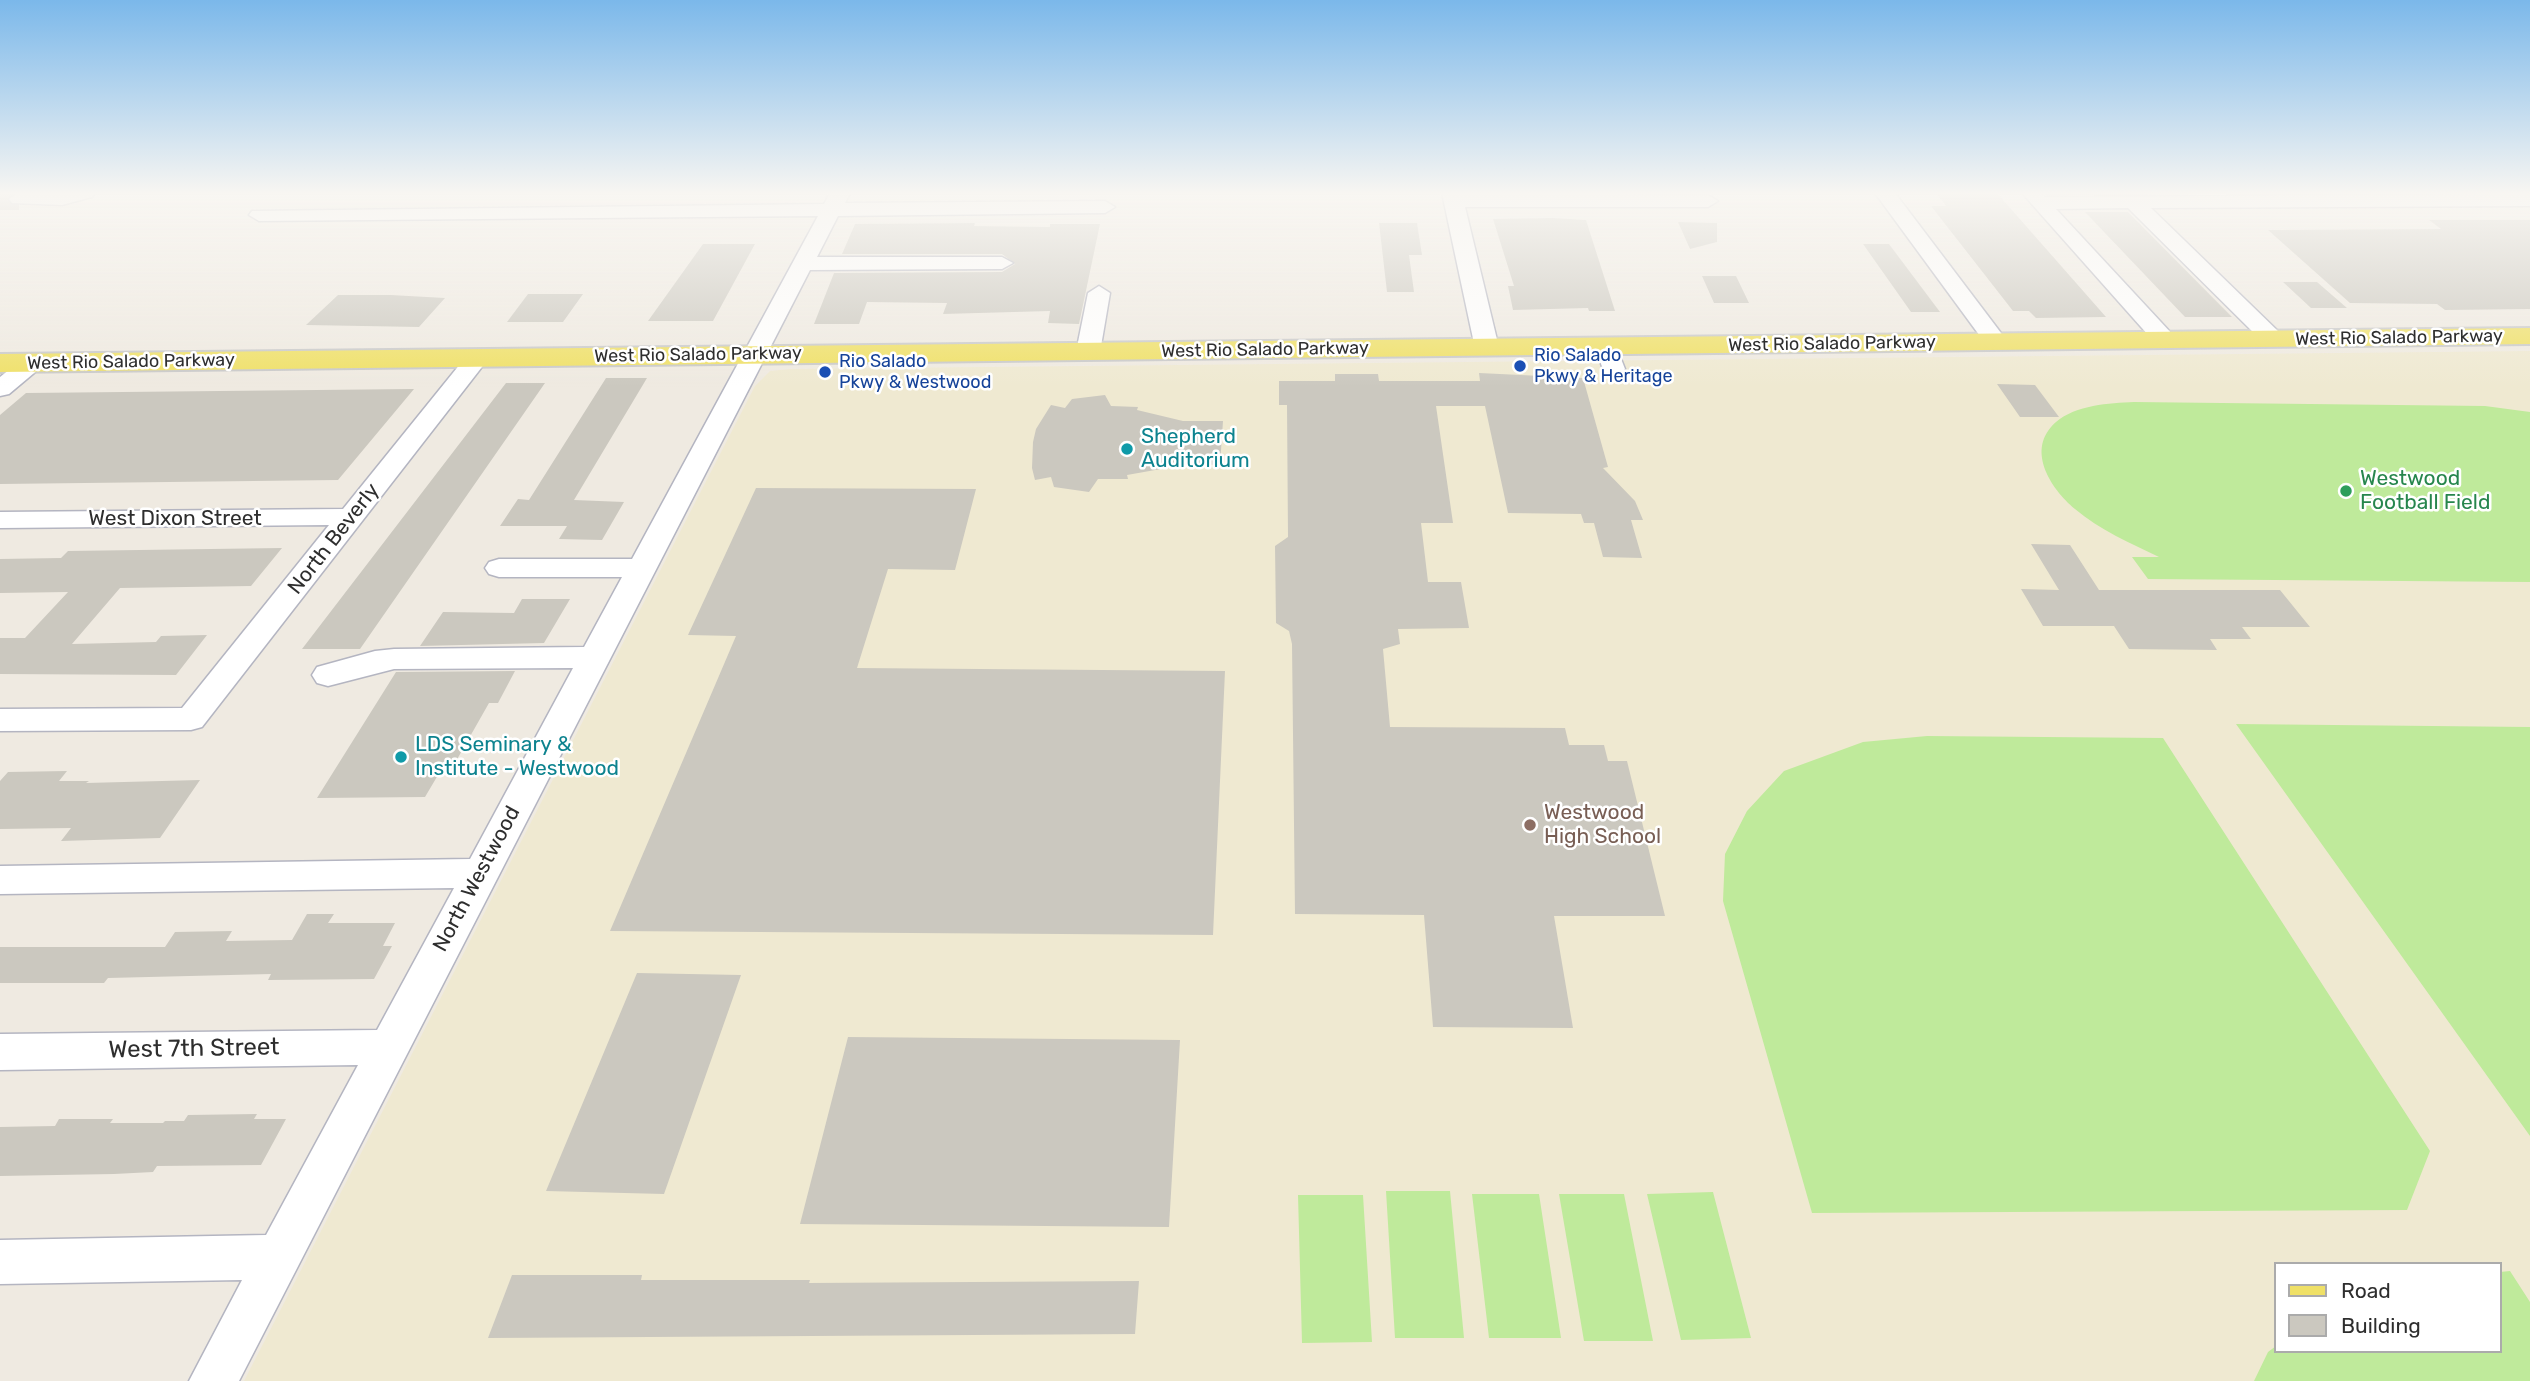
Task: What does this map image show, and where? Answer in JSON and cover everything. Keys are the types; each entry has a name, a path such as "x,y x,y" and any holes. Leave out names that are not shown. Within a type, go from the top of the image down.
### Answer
{"main road":[{"name":"West Rio Salado Parkway","path":"0,363 1488,348 1610,358 1996,342 2530,337"}],"street":[{"name":"North Westwood","path":"213,1381 805,257"},
{"path":"1466,257 1488,348"},
{"path":"1933,257 1996,342"},
{"path":"2089,257 2165,340"},
{"path":"2190,257 2273,339"},
{"path":"802,264 1002,264"},
{"path":"1088,352 1099,293"},
{"name":"North Beverly","path":"0,720 191,719 477,358"},
{"path":"0,389 32,363"},
{"name":"West Dixon Street","path":"0,520 351,517"},
{"path":"499,568 641,568"},
{"path":"328,675 375,661 394,659 595,656"},
{"path":"0,880 479,873"},
{"name":"West 7th Street","path":"0,1052 388,1047"},
{"path":"0,1262 277,1257"}],"shaded area":[{"name":"Westwood High School","path":"2530,351 2530,1381 244,1381 755,386 770,371"}],"green space":[{"name":"Westwood Football Field","path":"2134,402 2485,406 2530,412 2530,582 2148,579 2132,557 2159,557 2105,530 2075,509 2050,479 2042,456 2042,444 2047,433 2064,416 2093,406"},
{"path":"2236,724 2530,727 2530,1136"},
{"path":"1927,736 2163,738 2430,1151 2407,1210 1812,1213 1723,901 1725,854 1747,811 1784,771 1863,742"},
{"path":"1386,1191 1450,1191 1464,1338 1395,1338"},
{"path":"1713,1192 1751,1338 1681,1340 1647,1194"},
{"path":"1472,1194 1539,1194 1561,1338 1489,1338"},
{"path":"1559,1194 1624,1194 1653,1341 1584,1341"},
{"path":"1298,1195 1363,1195 1372,1342 1302,1343"},
{"path":"2510,1271 2530,1302 2530,1381 2254,1381 2268,1352 2274,1348 2274,1353 2502,1353 2502,1272"}],"building":[{"path":"693,257 748,257 713,321 648,321"},
{"path":"1006,257 1093,257 1079,324 1048,323 1050,311 943,314 947,303 867,302 859,324 814,324 834,273 1002,272 1015,264"},
{"path":"1383,257 1409,257 1414,292 1387,292"},
{"path":"1505,257 1598,257 1615,311 1589,311 1588,308 1513,310 1508,286 1514,286"},
{"path":"1872,257 1899,257 1940,312 1911,312"},
{"path":"1971,257 2054,257 2106,317 2036,318 2029,311 2013,311"},
{"path":"2128,257 2173,257 2232,317 2185,317"},
{"path":"2299,257 2530,257 2530,309 2445,310 2437,304 2350,303"},
{"path":"1702,276 1736,276 1749,303 1714,303"},
{"path":"2283,282 2317,282 2347,308 2311,308"},
{"path":"528,294 583,294 563,322 507,322"},
{"path":"338,295 445,298 419,327 306,325"},
{"path":"1479,373 1583,378 1608,467 1603,468 1635,501 1643,520 1631,520 1642,558 1603,557 1594,523 1584,523 1581,514 1508,513 1485,406 1436,406 1453,523 1421,523 1428,582 1461,582 1469,628 1398,629 1400,644 1383,649 1390,727 1565,728 1569,745 1604,745 1608,761 1627,761 1665,916 1554,916 1573,1028 1433,1027 1424,915 1295,914 1292,644 1289,631 1276,623 1275,546 1288,537 1287,405 1279,405 1279,381 1335,381 1335,374 1378,374 1379,381 1480,381"},
{"path":"606,378 647,378 574,500 624,502 602,540 559,539 567,526 500,526 518,499 529,500"},
{"path":"506,383 545,383 360,649 302,649"},
{"path":"1997,384 2035,385 2059,417 2020,417"},
{"path":"414,389 338,480 0,484 0,415 26,393"},
{"name":"Shepherd Auditorium","path":"1105,395 1111,406 1138,407 1137,410 1183,421 1223,421 1220,465 1189,464 1127,475 1128,479 1098,479 1089,492 1054,487 1051,477 1035,480 1032,468 1033,442 1036,429 1051,405 1065,408 1072,399"},
{"path":"756,488 976,489 955,570 888,569 857,668 1225,671 1213,935 610,931 736,636 688,635"},
{"path":"2031,544 2070,545 2099,590 2280,590 2310,627 2242,627 2251,639 2210,639 2217,650 2129,649 2114,626 2043,626 2021,589 2059,590"},
{"path":"282,548 251,586 120,588 72,644 156,642 161,636 207,635 176,675 0,674 0,638 25,638 68,592 0,593 0,559 61,558 68,551"},
{"path":"522,599 570,599 544,643 420,646 443,612 514,613"},
{"path":"515,671 498,703 489,703 451,770 441,770 425,797 317,798 396,672"},
{"path":"67,771 59,781 89,781 86,783 200,780 160,838 61,841 71,828 0,829 0,781 8,772"},
{"path":"307,914 334,914 328,923 395,923 383,946 392,946 374,979 268,980 271,974 108,978 104,983 0,983 0,947 165,947 175,932 232,931 226,941 292,940"},
{"path":"637,973 741,975 664,1194 546,1191"},
{"path":"848,1037 1180,1040 1169,1227 800,1224"},
{"path":"257,1114 254,1119 286,1119 261,1165 157,1166 153,1172 0,1176 0,1127 55,1126 59,1119 163,1123 184,1121 188,1115"},
{"path":"512,1275 642,1275 641,1280 810,1280 809,1283 1139,1281 1135,1334 488,1338"}],"place":[{"name":"Rio Salado Pkwy & Heritage","path":"1520,366"},
{"name":"Rio Salado Pkwy & Westwood","path":"825,372"},
{"name":"Shepherd Auditorium","path":"1127,449"},
{"name":"Westwood Football Field","path":"2346,491"},
{"name":"LDS Seminary & Institute - Westwood","path":"401,757"},
{"name":"Westwood High School","path":"1530,825"}]}
